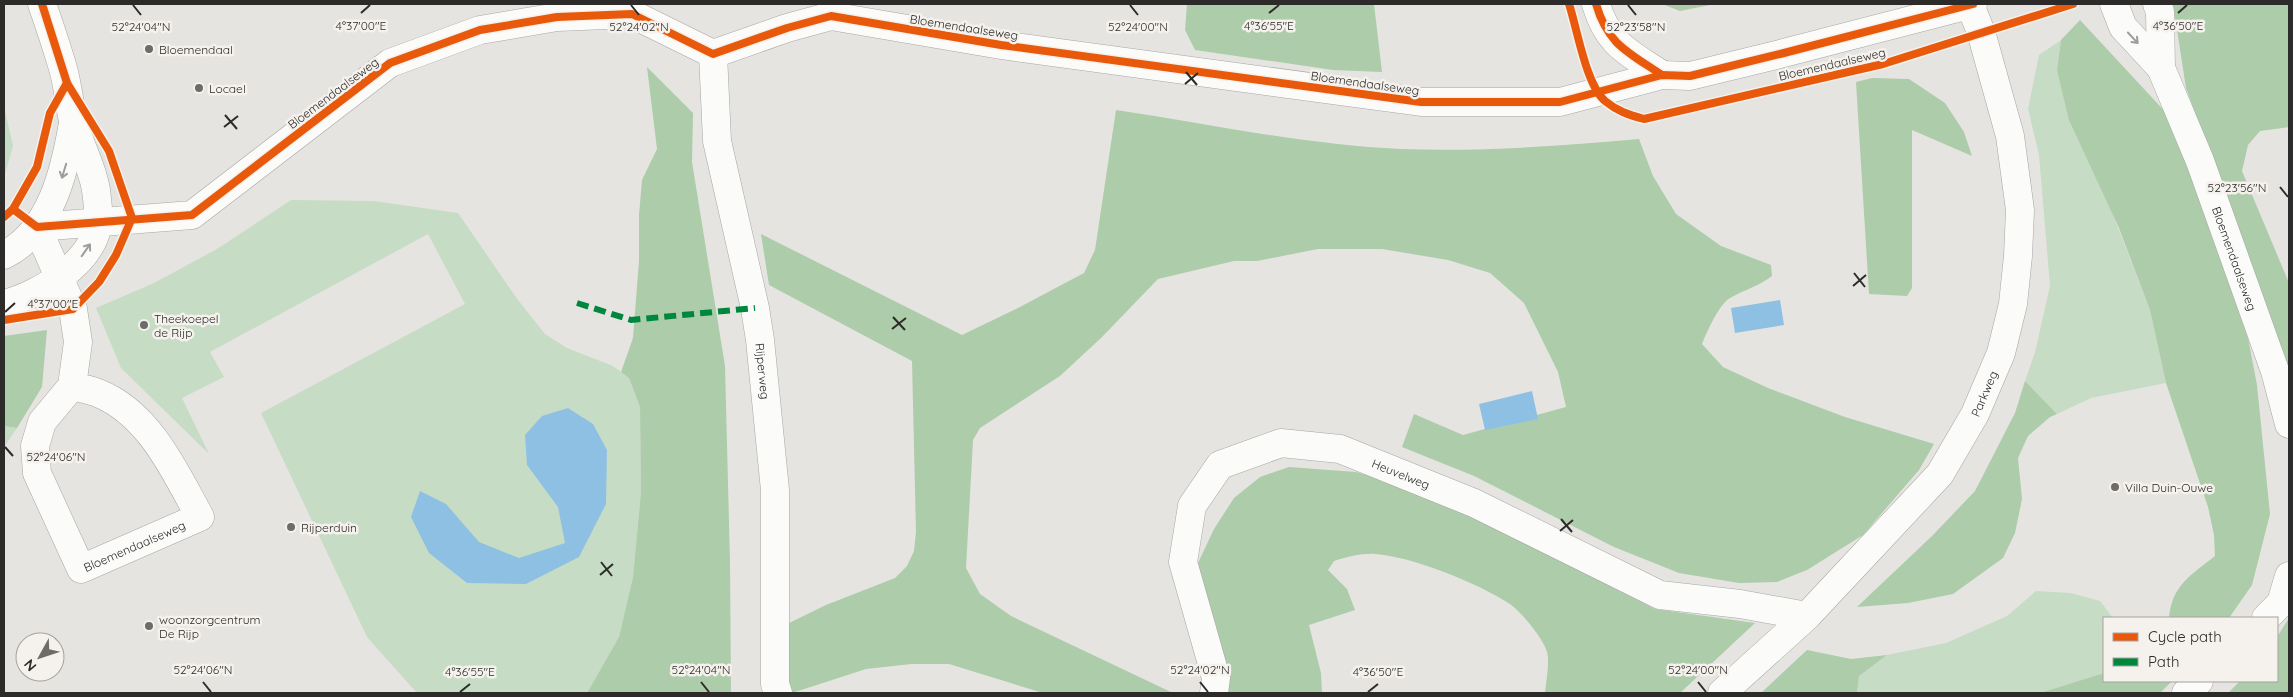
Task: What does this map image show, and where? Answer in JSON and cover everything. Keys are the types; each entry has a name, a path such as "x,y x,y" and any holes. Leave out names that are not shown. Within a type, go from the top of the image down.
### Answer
{"street":[{"path":"4,304 34,294 74,266 92,241 98,221 96,190 92,172 73,123 62,65 42,4"},
{"path":"1596,4 1607,33 1618,46 1662,75"},
{"name":"Bloemendaalseweg","path":"37,227 192,215 390,63 480,30 557,17 632,14 713,54 787,28 831,16 1001,45 1421,102 1560,102 1662,75 1690,76 1971,4"},
{"name":"Parkweg","path":"1722,693 1807,616 1940,474 1975,414 2002,353 2014,294 2020,210 2010,136 1981,32 1971,4"},
{"name":"Bloemendaalseweg","path":"2114,4 2123,27 2161,68 2207,179 2275,371 2289,424"},
{"name":"Bloemendaalseweg","path":"2157,4 2160,12 2161,68"},
{"name":"Rijperweg","path":"713,54 717,141 755,308 761,349 775,490 782,690"},
{"path":"4,255 30,238 58,188 67,159 73,123"},
{"path":"37,227 73,309 78,342 72,386"},
{"name":"Bloemendaalseweg","path":"72,386 100,394 129,413 158,442 200,517 81,569 37,473 35,446 42,422 72,386"},
{"name":"Heuvelweg","path":"1214,693 1216,678 1183,562 1192,506 1220,465 1281,443 1340,449 1474,503 1660,594 1740,604 1807,616"},
{"path":"2267,617 2281,603 2289,576"},
{"path":"2186,693 2198,682"}],"green space":[{"path":"1187,4 1374,4 1382,72 1333,70 1195,50 1185,30"},
{"path":"1662,4 1715,4 1680,11"},
{"path":"2173,4 2289,4 2289,127 2260,131 2248,145 2242,171 2289,283 2289,372 2186,88"},
{"path":"2080,20 2170,117 2248,338 2257,385 2270,514 2252,585 2230,617 2169,617 2174,597 2184,582 2215,556 2214,535 2208,507 2166,383 2150,310 2119,228 2069,120 2057,70 2061,40"},
{"path":"2061,40 2057,70 2150,310 2166,383 2091,398 2057,414 2025,381 2035,352 2050,286 2039,155 2028,109 2039,55"},
{"path":"647,67 693,113 692,162 725,366 731,693 587,693 619,637 633,577 641,492 640,407 629,378 621,372 633,338 639,261 639,215 642,180 657,149"},
{"path":"1872,78 1909,79 1945,103 1964,132 1972,156 1912,130 1912,288 1907,296 1869,294 1856,82"},
{"path":"4,106 13,146 4,177"},
{"path":"1116,110 1294,139 1401,149 1520,148 1639,139 1653,176 1676,214 1721,246 1771,265 1772,276 1726,301 1707,333 1702,344 1723,367 1768,388 1845,417 1934,444 1919,470 1863,535 1807,570 1777,582 1739,583 1679,573 1614,547 1474,476 1402,447 1414,414 1463,435 1566,407 1558,372 1524,303 1490,273 1448,260 1382,249 1318,249 1257,261 1234,261 1158,279 1101,338 1060,376 980,428 973,440 966,568 980,594 1011,616 1173,693 1043,693 949,664 911,664 866,669 792,693 785,684 783,626 826,605 895,578 907,566 914,551 916,532 912,361 769,285 761,234 962,335 1084,273 1095,250"},
{"path":"291,200 374,201 458,213 518,300 545,334 567,348 613,366 629,378 640,407 641,492 633,577 619,637 587,693 417,693 367,637 261,413 465,304 428,234 210,352 224,377 182,398 209,454 121,368 96,308 154,283 217,249"},
{"path":"47,330 42,387 17,428 4,426 4,336"},
{"path":"2025,381 2057,414 2050,417 2028,436 2018,458 2022,499 2015,533 2003,558 1953,594 1908,603 1857,607 1932,536 1975,491 2015,413"},
{"path":"4,426 17,428 4,447"},
{"path":"1289,467 1356,472 1410,487 1555,557 1655,609 1755,623 1680,693 1545,693 1548,656 1545,646 1531,626 1510,604 1464,580 1426,565 1390,556 1360,555 1334,561 1328,570 1347,589 1355,610 1309,625 1321,673 1322,693 1206,693 1203,614 1198,563 1214,529 1234,498 1260,477"},
{"path":"2036,591 2071,593 2100,601 2112,617 2103,617 2103,673 2040,693 1857,693 1859,676 1887,655 1946,643 2007,616"},
{"path":"2289,618 2289,693 2228,693 2239,682 2278,682 2278,635"},
{"path":"1807,650 1851,659 1887,655 1859,676 1857,693 1761,693"},
{"path":"2103,673 2103,682 2171,682 2160,693 2040,693"}],"water":[{"path":"1780,300 1784,325 1735,333 1731,308"},
{"path":"1532,391 1538,419 1485,430 1479,404"},
{"path":"568,408 593,424 607,450 606,504 579,557 526,584 467,583 429,553 411,517 420,491 446,504 479,542 519,558 565,543 558,507 527,465 525,435 542,416"}],"marked path":[{"path":"577,303 631,320 755,308"}],"cycle path":[{"path":"4,320 73,309 99,282 116,255 132,218 109,151 67,83 42,4"},
{"path":"1569,4 1587,70 1598,93 1614,107 1644,119 1883,64 2073,4"},
{"path":"1596,4 1601,18 1613,38 1629,53 1662,75"},
{"path":"13,209 37,227 192,215 390,63 480,30 557,17 632,14 713,54 787,28 831,16 1001,45 1421,102 1560,102 1662,75 1690,76 1973,4"},
{"path":"4,217 13,209 37,167 50,113 67,83"}],"place":[{"name":"Bloemendaal","path":"149,49"},
{"name":"Locael","path":"199,88"},
{"name":"Theekoepel de Rijp","path":"144,325"},
{"name":"Villa Duin-Ouwe","path":"2115,487"},
{"name":"Rijperduin","path":"291,527"},
{"name":"woonzorgcentrum De Rijp","path":"149,626"}]}
